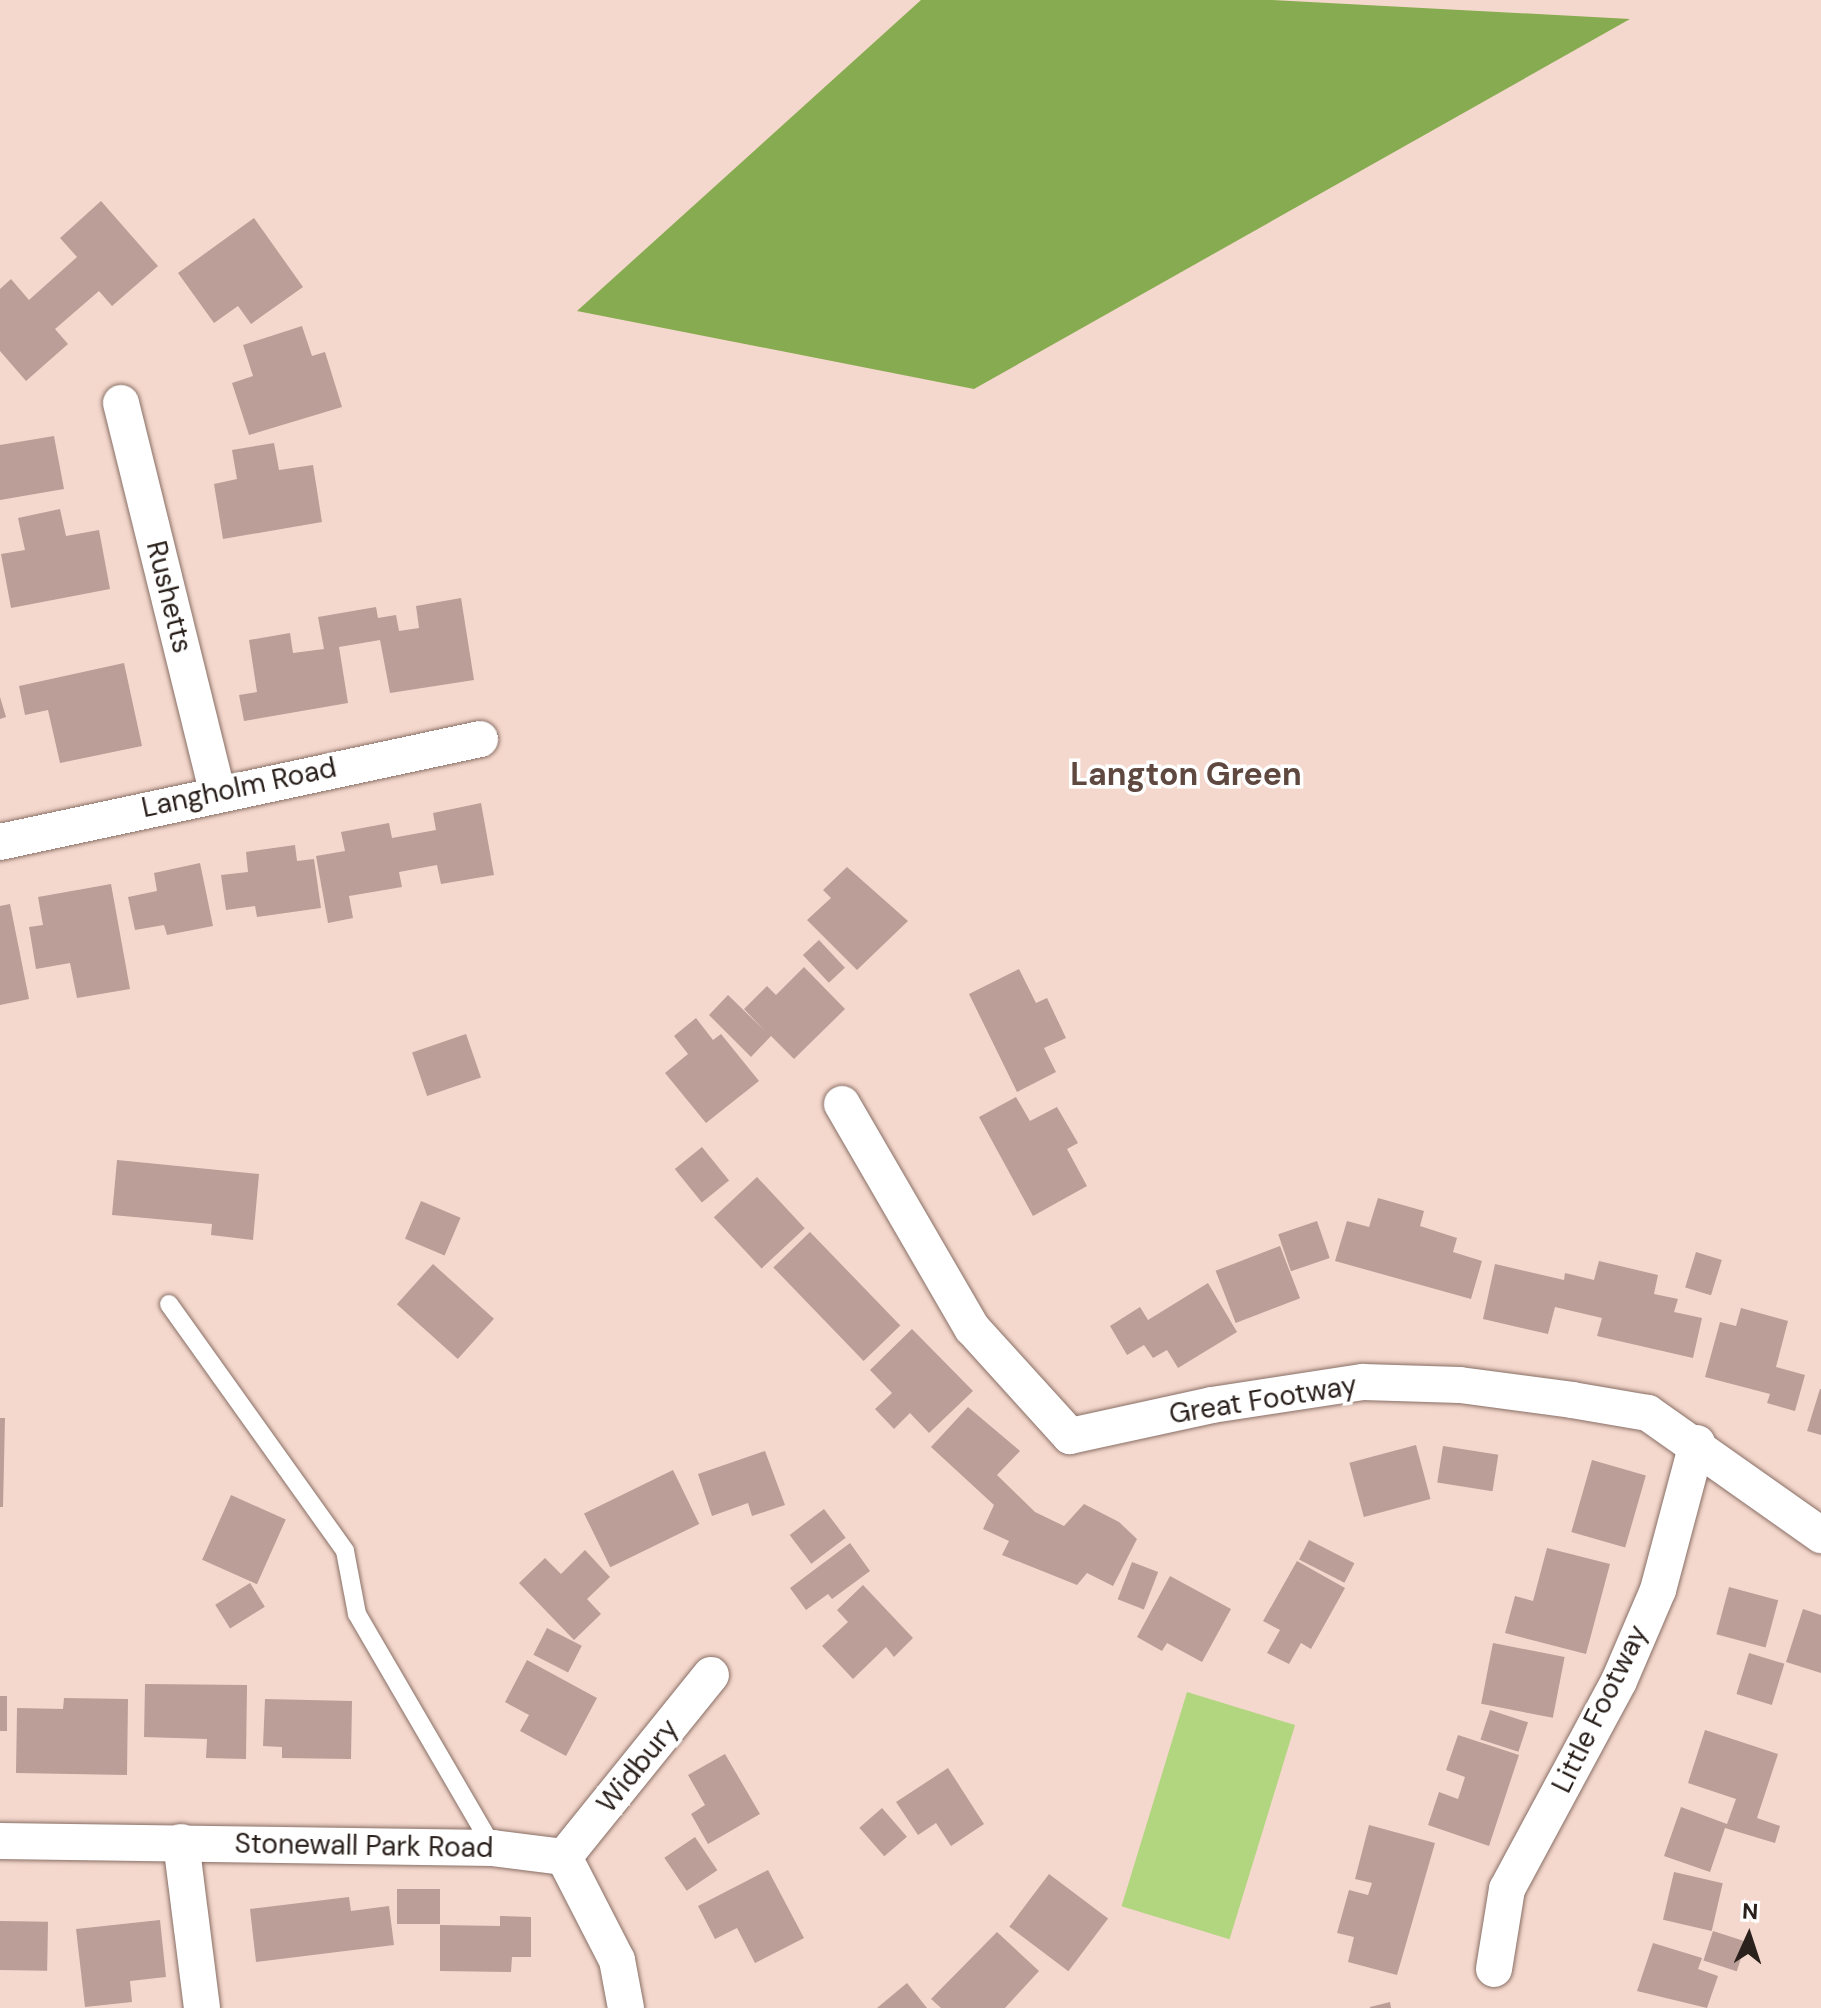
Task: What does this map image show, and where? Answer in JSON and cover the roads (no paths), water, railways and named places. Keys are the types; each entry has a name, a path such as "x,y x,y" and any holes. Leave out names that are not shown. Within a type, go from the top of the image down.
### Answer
{"street":[{"name":"Rushetts","path":"121,403 217,791"},
{"name":"Langholm Road","path":"0,842 217,791 480,739"},
{"name":"Great Footway","path":"842,1104 972,1328 1070,1436 1212,1405 1363,1382 1460,1385 1648,1413 1697,1443 1821,1535"},
{"name":"Little Footway","path":"1494,1969 1507,1889 1625,1668 1658,1590 1697,1443"},
{"name":"Widbury","path":"564,1857 711,1675"},
{"name":"Stonewall Park Road","path":"0,1841 493,1848 564,1857"},
{"path":"181,1842 202,2008"},
{"path":"564,1857 617,1960 626,2008"}],"lane":[{"path":"169,1304 345,1551 357,1614 379,1658 493,1848"}],"district":[{"name":"Langton Green","path":"1186,774"}]}
